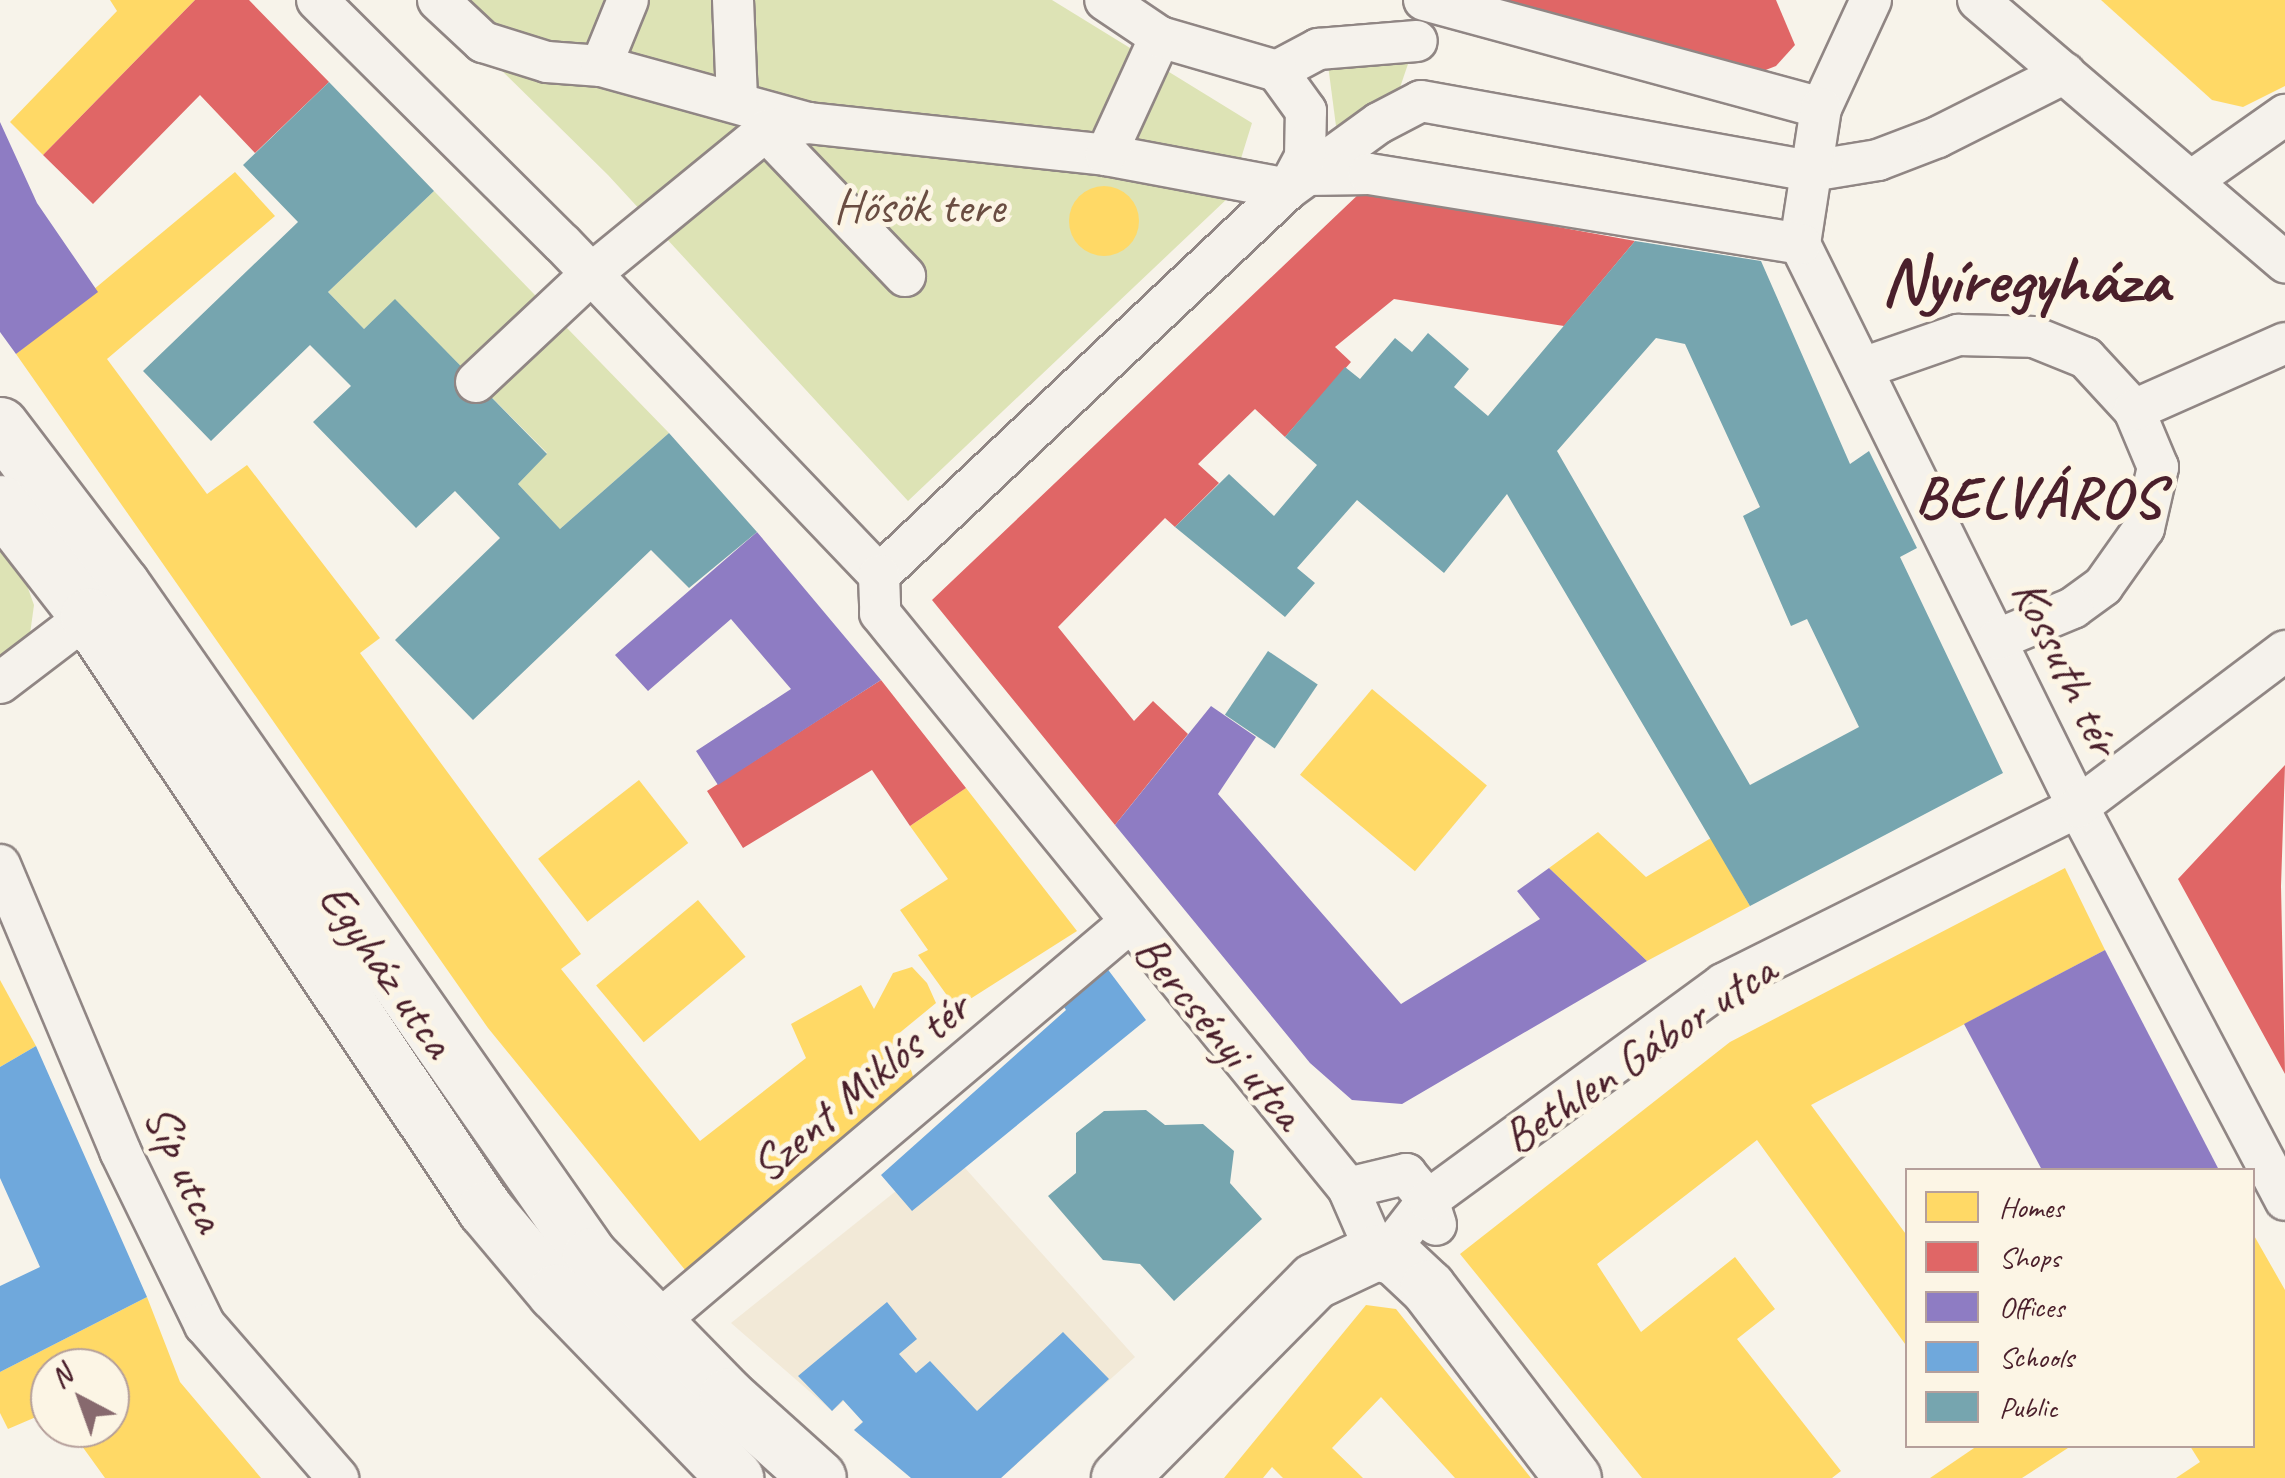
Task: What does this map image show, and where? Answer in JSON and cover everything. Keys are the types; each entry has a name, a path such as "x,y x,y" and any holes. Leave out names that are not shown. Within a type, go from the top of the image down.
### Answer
{"street":[{"path":"317,0 591,274 879,574 1298,182 1422,101 1811,171 1878,160 1923,143 2065,73"},
{"path":"438,0 483,42 547,62 601,66 737,100 808,123 1298,182 1369,174 1800,244 1821,108 1871,0"},
{"path":"601,66 628,0"},
{"path":"733,0 737,100"},
{"path":"1105,0 1160,36 1276,71 1306,111 1305,158 1298,182"},
{"path":"1424,0 1821,108"},
{"path":"1978,0 2285,262"},
{"path":"1106,156 1160,36"},
{"path":"1276,71 1318,49 1417,41"},
{"path":"2176,169 2285,115"},
{"path":"476,382 591,274 766,132 808,123"},
{"path":"766,132 905,276"},
{"name":"Kossuth tér","path":"1800,244 2078,806 2285,651"},
{"path":"1862,368 1958,334 2034,337 2086,358 2134,410 2158,467 2144,528 2103,586 2074,608 1998,638"},
{"path":"2134,410 2285,343"},
{"name":"Egyház utca","path":"0,425 122,585 590,1256 654,1325 818,1478"},
{"name":"Egyház utca","path":"0,503 88,616 485,1209 555,1292 735,1478"},
{"name":"Bercsényi utca","path":"879,574 880,613 1128,923 1348,1188 1390,1258 1573,1478"},
{"path":"0,683 88,616"},
{"path":"2078,806 2285,1200"},
{"name":"Bethlen Gábor utca","path":"1428,1200 1723,984 2078,806"},
{"name":"Síp utca","path":"0,865 120,1151 206,1325 338,1478"},
{"name":"Szent Miklós tér","path":"654,1325 1128,923"},
{"path":"1120,1478 1314,1281 1390,1258 1438,1221 1428,1200 1406,1174 1348,1188"}],"shaded area":[{"path":"965,1168 1135,1357 1001,1478 911,1478 854,1430 863,1421 844,1401 832,1411 731,1323 896,1191"}],"green space":[{"name":"Hősök tere","path":"430,0 1052,0 1252,123 1229,197 908,501 608,175"},
{"path":"1408,64 1394,105 1336,126 1328,65"},
{"path":"434,191 669,433 560,529 518,484 547,453 395,300 364,329 328,292"},
{"path":"0,551 24,577 34,605 30,634 0,662"}],"building: Homes":[{"path":"110,0 195,0 43,155 10,122 117,11"},
{"path":"2101,0 2285,0 2285,86 2243,107 2212,100"},
{"path":"235,172 275,216 107,359 207,494 247,465 380,638 360,653 581,954 561,969 700,1141 806,1058 791,1024 861,985 874,1009 893,973 912,967 927,983 936,1003 897,1035 893,1053 906,1054 916,1086 690,1276 488,1028 16,354"},
{"path":"1104,186 1129,196 1139,221 1129,246 1104,256 1079,246 1069,221 1079,196"},
{"path":"1372,689 1487,785 1415,871 1300,775"},
{"path":"639,780 688,843 587,922 538,859"},
{"path":"966,788 1077,931 956,1008 918,955 928,950 900,910 948,879 910,826"},
{"path":"1598,832 1646,877 1711,838 1750,906 1647,961 1549,868"},
{"path":"2065,868 2105,950 1811,1105 1905,1233 1905,1344 1757,1140 1597,1264 1641,1332 1735,1257 1775,1309 1737,1339 1841,1471 1832,1478 1642,1478 1460,1254 1730,1042"},
{"path":"698,900 746,957 644,1042 596,985"},
{"path":"0,980 36,1046 0,1067"},
{"path":"2255,1237 2285,1290 2285,1478 2176,1478 2200,1462 2191,1448 2255,1448"},
{"path":"147,1297 180,1382 261,1478 105,1478 83,1448 130,1448 130,1348 47,1348"},
{"path":"1366,1305 1396,1309 1531,1478 1455,1478 1381,1397 1332,1448 1363,1478 1283,1478 1272,1467 1263,1478 1224,1478"},
{"path":"30,1357 30,1420 8,1429 0,1413 0,1372"},
{"path":"1974,1448 2068,1448 2022,1478 1930,1478"}],"building: Shops":[{"path":"195,0 249,0 329,82 255,153 200,95 93,204 43,155"},
{"path":"1506,0 1776,0 1795,45 1776,66 1750,76"},
{"path":"1362,191 1635,241 1564,326 1394,299 1335,347 1351,362 1285,437 1255,409 1198,464 1219,483 1175,527 1165,518 1058,627 1134,721 1153,701 1188,734 1115,825 932,600"},
{"path":"881,680 966,788 910,826 872,770 743,848 707,791"},
{"path":"2285,765 2281,886 2285,1074 2178,879"}],"building: Offices":[{"path":"0,122 37,203 98,292 16,354 0,332"},
{"path":"757,532 881,680 718,785 696,751 791,689 731,619 648,691 615,655"},
{"path":"1211,706 1256,737 1218,794 1401,1004 1540,919 1517,891 1549,868 1647,961 1402,1104 1352,1100 1310,1063 1115,825"},
{"path":"2105,950 2218,1168 2041,1168 1964,1024"}],"building: Schools":[{"path":"1103,963 1146,1020 912,1211 881,1175 1066,1010 1058,998"},
{"path":"36,1046 147,1297 47,1348 30,1348 30,1357 0,1372 0,1286 40,1267 0,1178 0,1067"},
{"path":"887,1302 917,1339 899,1354 916,1373 930,1361 977,1411 1063,1332 1109,1379 1001,1478 911,1478 854,1430 863,1422 843,1400 832,1411 798,1376"}],"building: Public":[{"path":"329,82 434,191 328,292 364,329 395,299 547,454 518,484 560,529 669,433 757,532 689,588 651,550 473,720 395,640 500,538 455,491 416,528 313,422 351,386 310,345 211,441 143,371 298,222 243,165"},
{"path":"1635,241 1761,261 1850,464 1869,451 1917,548 1900,557 2003,773 1750,906 1507,494 1444,573 1357,500 1297,568 1315,583 1285,617 1175,527 1229,474 1274,516 1317,465 1285,437 1345,367 1360,379 1395,338 1412,352 1428,333 1469,369 1454,387 1488,416","holes":["1656,338 1685,344 1760,507 1743,516 1791,626 1807,619 1859,727 1750,785 1557,451"]},
{"path":"1268,651 1318,685 1275,748 1225,715"},
{"path":"1146,1110 1165,1125 1203,1124 1234,1151 1230,1183 1262,1219 1174,1301 1140,1264 1103,1260 1048,1196 1076,1173 1076,1133 1104,1111"}],"district":[{"name":"Nyíregyháza","path":"2025,280"},
{"name":"BELVÁROS","path":"2039,497"}]}
